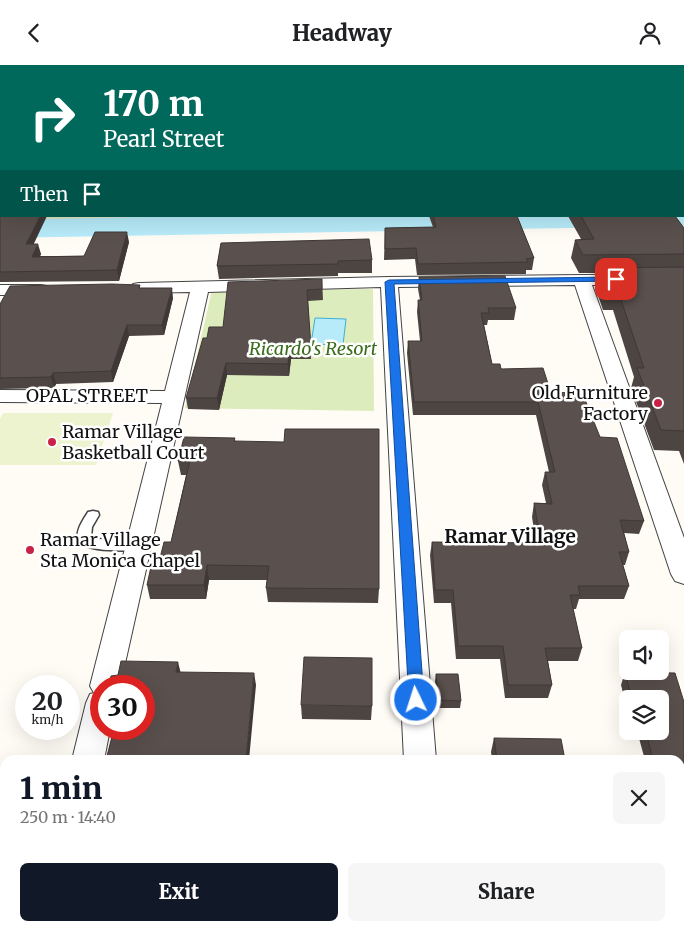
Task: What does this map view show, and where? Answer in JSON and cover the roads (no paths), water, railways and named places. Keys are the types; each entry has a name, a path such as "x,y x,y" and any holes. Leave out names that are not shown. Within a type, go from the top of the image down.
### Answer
{"street":[{"path":"127,288 389,282 684,279"},
{"path":"582,280 684,574"},
{"path":"389,282 420,755"},
{"path":"108,675 200,287"},
{"path":"0,290 58,289"},
{"name":"OPAL STREET","path":"0,396 174,397"},
{"path":"89,755 93,740"}],"lane":[{"path":"94,515 86,527 84,539 91,544 139,545"}],"water":[{"path":"315,318 346,319 343,345 311,344"}],"waterway":[{"path":"0,229 684,217"}],"place":[{"name":"Old Furniture Factory","path":"658,403"},
{"name":"Ramar Village Basketball Court","path":"52,442"},
{"name":"Ramar Village Sta Monica Chapel","path":"30,550"}],"district":[{"name":"Ramar Village","path":"510,536"}],"park label":[{"name":"Ricardo's Resort","path":"313,349"}]}
